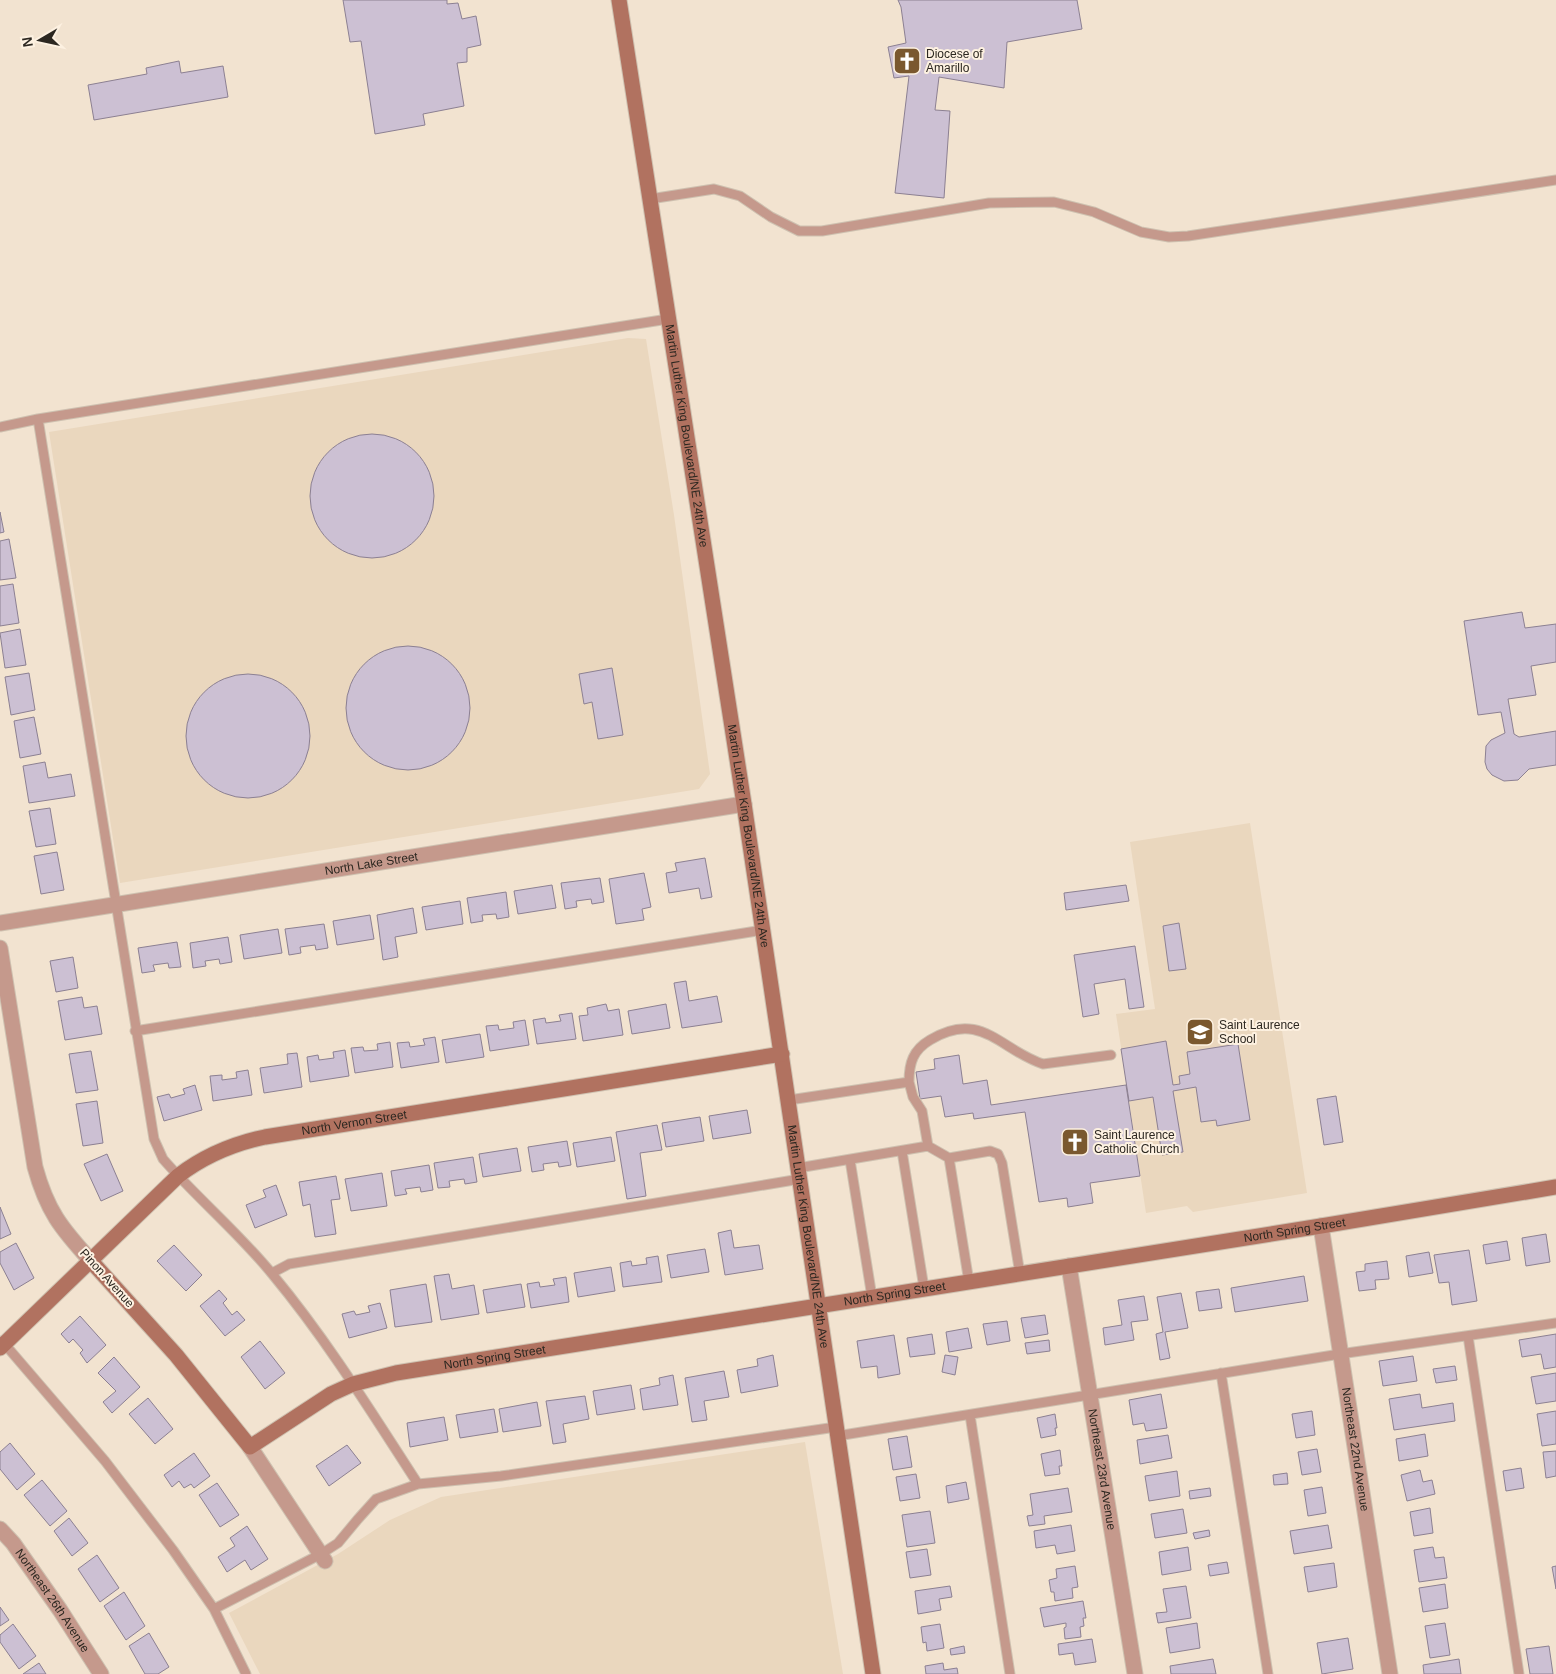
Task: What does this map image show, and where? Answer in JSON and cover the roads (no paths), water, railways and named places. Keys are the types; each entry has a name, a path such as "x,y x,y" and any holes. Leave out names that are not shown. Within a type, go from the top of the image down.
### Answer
{"street":[{"name":"Martin Luther King Boulevard/NE 24th Ave","path":"619,0 782,1054 873,1674"},
{"name":"North Lake Street","path":"0,923 744,804"},
{"name":"Pinon Avenue","path":"0,948 35,1167 41,1189 51,1211 63,1230 176,1354 250,1447 323,1558"},
{"name":"North Vernon Street","path":"2,1343 91,1261 178,1176 194,1164 228,1147 265,1137 782,1054"},
{"name":"North Spring Street","path":"250,1447 315,1402 353,1384 396,1373 1556,1187"},
{"name":"Northeast 22nd Avenue","path":"1321,1226 1390,1674"},
{"name":"Northeast 23rd Avenue","path":"1069,1266 1135,1674"},
{"name":"Northeast 26th Avenue","path":"0,1529 13,1543 60,1610 101,1674"}],"lane":[{"path":"650,199 714,189 740,196 771,217 799,231 822,231 864,225 989,202 1054,202 1094,212 1141,232 1168,237 1198,235 1556,180"},
{"path":"0,427 38,419 668,319"},
{"path":"38,419 135,1031 154,1138 163,1159 272,1274 353,1384 418,1484"},
{"path":"135,1031 763,930"},
{"path":"928,1146 922,1112 913,1097 909,1082 909,1068 912,1058 924,1043 940,1034 958,1029 976,1029 987,1033 1034,1061 1043,1064 1111,1055"},
{"path":"788,1100 909,1082"},
{"path":"272,1274 289,1264 799,1173 850,1160 928,1146 949,1158 990,1152 998,1154 1002,1163 1020,1274"},
{"path":"902,1151 924,1288"},
{"path":"949,1158 969,1282"},
{"path":"850,1160 872,1296"},
{"path":"214,1609 323,1558 338,1544 376,1500 418,1484 501,1476 970,1414 1340,1354 1556,1323"},
{"path":"1468,1336 1519,1674"},
{"path":"2,1343 105,1461 173,1550 214,1609 246,1674"},
{"path":"1221,1373 1268,1674"},
{"path":"970,1414 1010,1674"}],"place":[{"name":"Diocese of Amarillo","path":"907,61"},
{"name":"Saint Laurence School","path":"1200,1032"},
{"name":"Saint Laurence Catholic Church","path":"1075,1142"}]}
